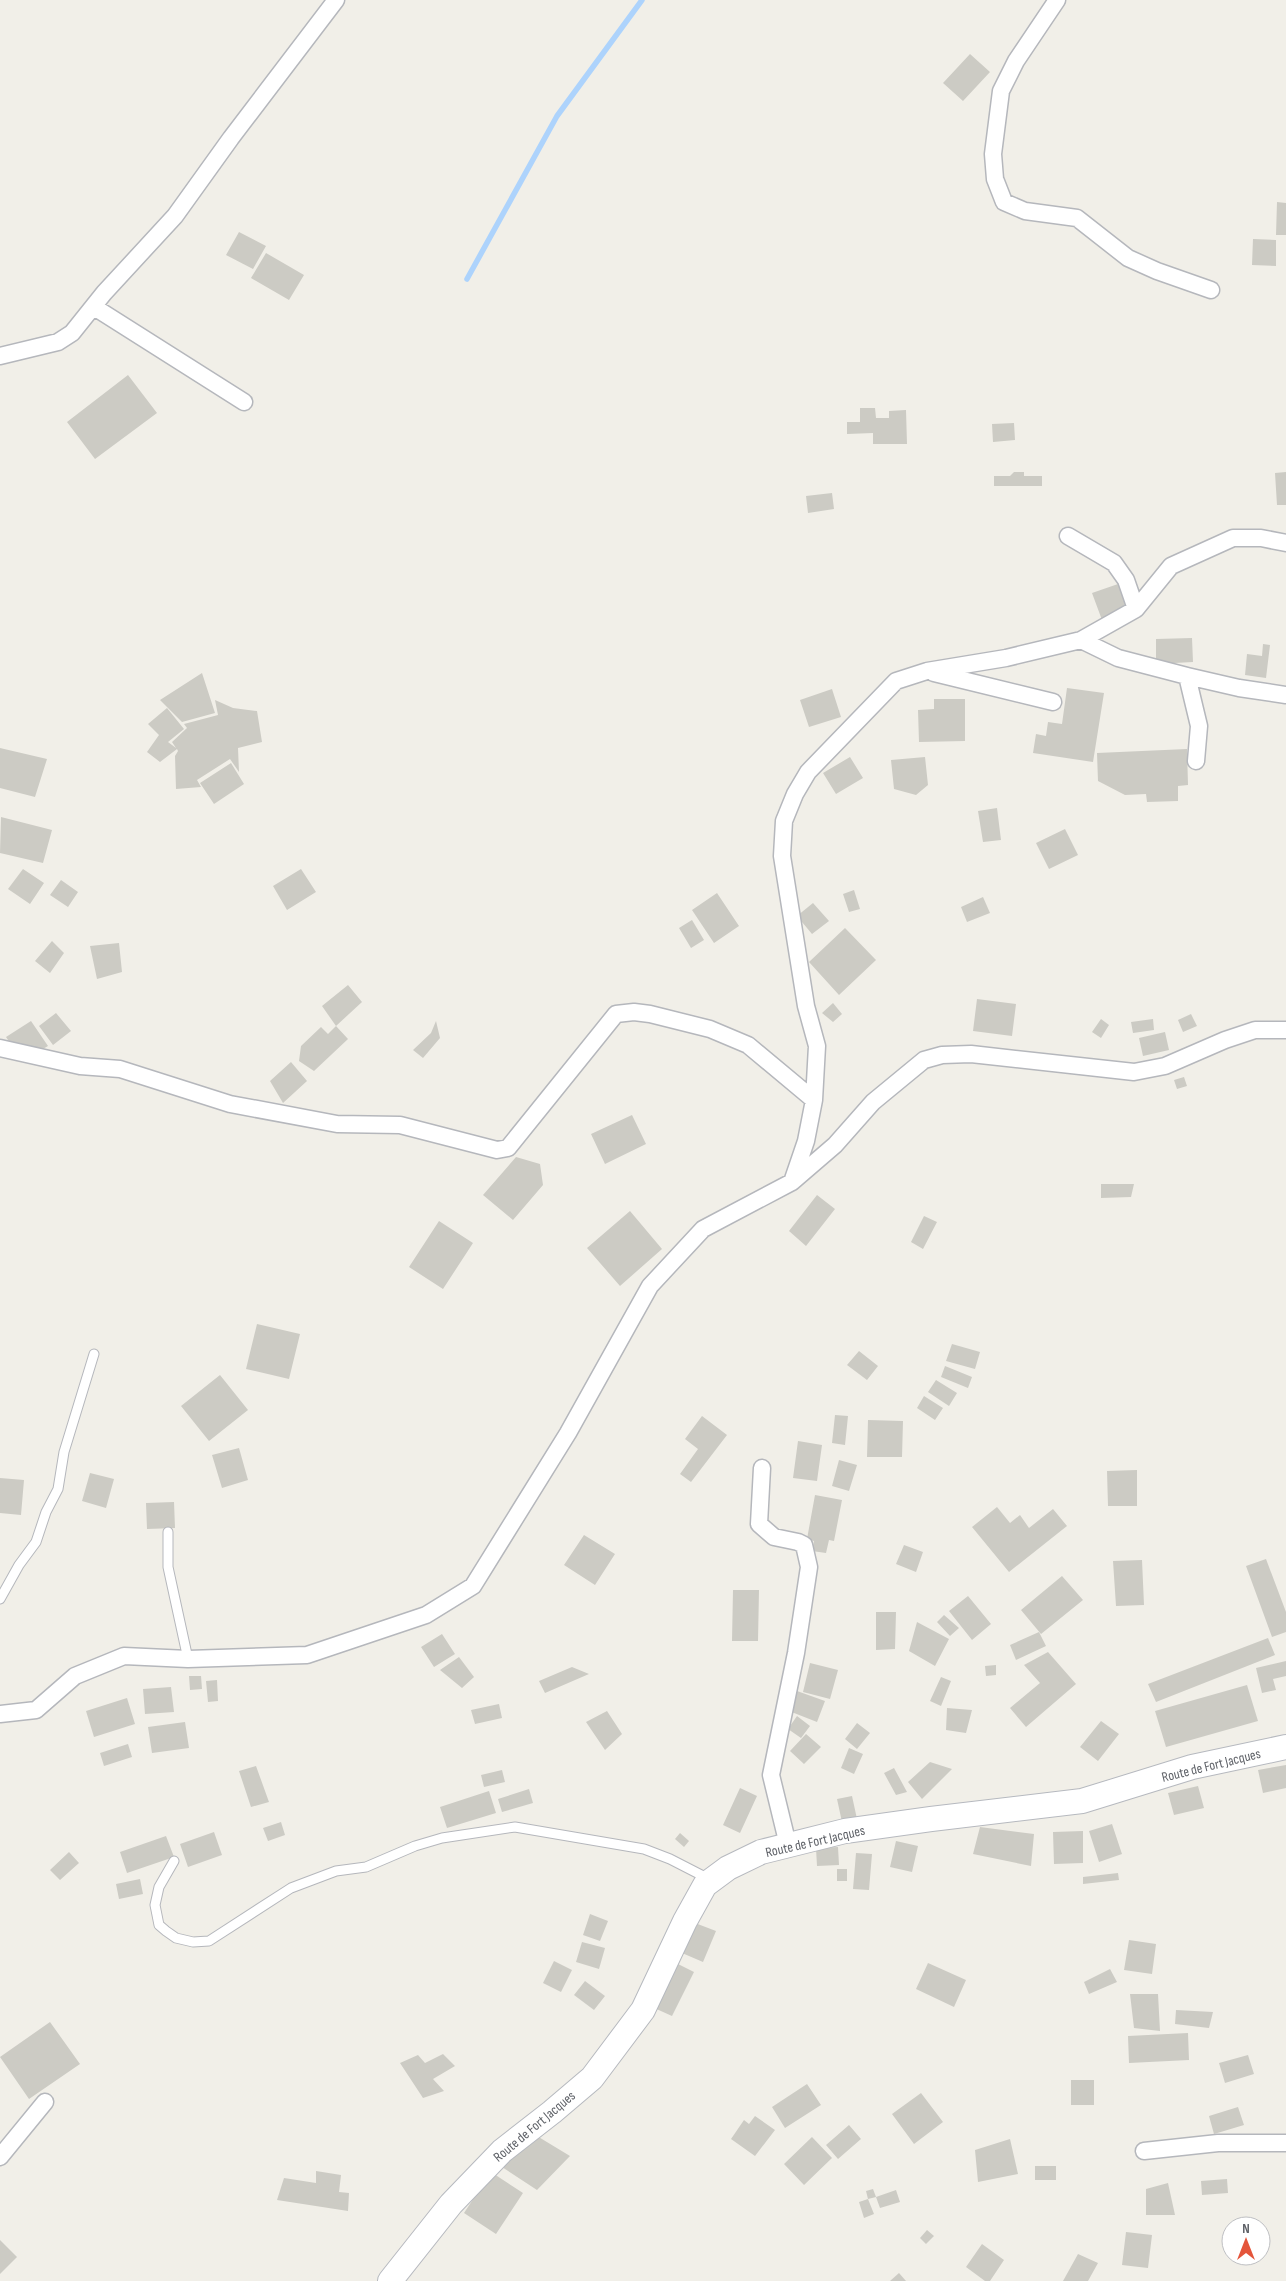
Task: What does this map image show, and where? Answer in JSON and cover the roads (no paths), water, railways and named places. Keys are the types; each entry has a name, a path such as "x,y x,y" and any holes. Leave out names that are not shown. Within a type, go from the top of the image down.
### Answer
{"street":[{"path":"0,356 58,342 72,333 104,293 175,216 231,138 336,0"},
{"path":"1057,0 1016,61 1001,91 993,154 995,179 1004,202 1025,211 1077,218 1128,258 1171,277 1211,290"},
{"path":"94,307 244,402"},
{"path":"1068,536 1114,563 1126,580 1136,609"},
{"path":"792,1182 806,1141 814,1100 817,1046 806,1006 782,856 784,821 795,794 808,772 896,681 927,671 1006,658 1081,640 1136,609 1171,566 1232,538 1261,538 1286,542"},
{"path":"1081,640 1118,658 1239,688 1286,695"},
{"path":"927,671 1053,702"},
{"path":"1187,676 1199,726 1196,761"},
{"path":"0,1048 80,1066 120,1069 230,1104 337,1124 400,1125 497,1150 508,1148 616,1014 634,1012 650,1014 710,1029 748,1045 814,1100"},
{"path":"0,1714 36,1710 75,1676 124,1656 188,1659 307,1655 426,1615 473,1586 563,1441 650,1286 703,1229 792,1182 835,1145 873,1102 924,1060 942,1055 972,1054 1134,1072 1165,1066 1225,1040 1256,1030 1286,1030"},
{"path":"762,1468 759,1524 774,1537 804,1545 809,1566 796,1653 771,1775 788,1845"},
{"name":"Route de Fort Jacques","path":"390,2281 450,2204 502,2151 592,2078 643,2010 685,1920 705,1885 728,1868 761,1852 855,1830 1082,1801 1192,1767 1286,1747"},
{"path":"0,2157 44,2102"},
{"path":"1144,2151 1218,2143 1286,2143"}],"lane":[{"path":"0,1599 19,1565 36,1542 46,1512 58,1489 64,1452 94,1354"},
{"path":"168,1532 168,1568 188,1659"},
{"path":"174,1861 159,1887 155,1904 158,1918 160,1925 176,1938 193,1942 209,1941 291,1888 336,1871 366,1867 415,1846 442,1838 515,1827 644,1849 670,1859 712,1880"}],"waterway":[{"path":"467,279 557,116 642,0"}]}
